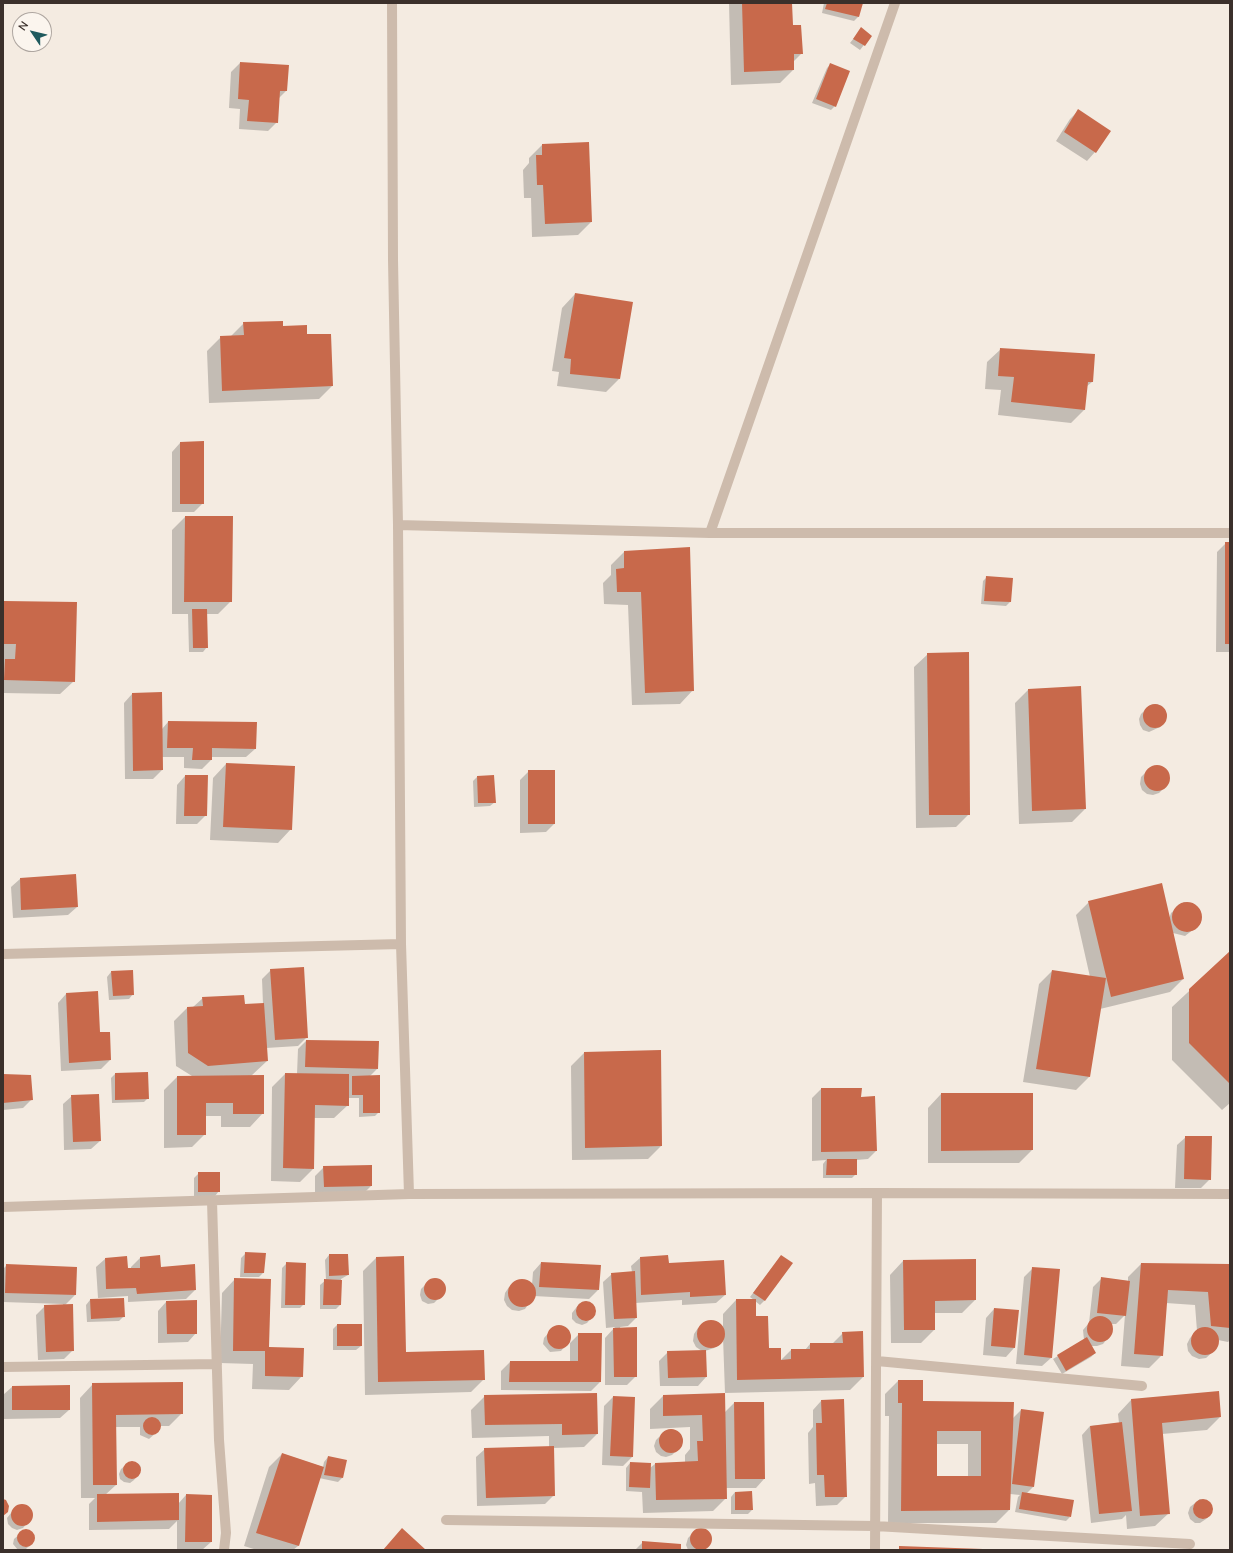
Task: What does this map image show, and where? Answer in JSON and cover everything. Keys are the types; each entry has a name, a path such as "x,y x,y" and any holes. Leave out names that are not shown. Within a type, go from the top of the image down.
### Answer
{"street":[{"path":"392,3 393,260 398,525 401,944 409,1194"},
{"path":"710,533 895,3"},
{"path":"398,525 710,533 1230,533"},
{"path":"3,954 401,944"},
{"path":"875,1550 877,1192"},
{"path":"3,1207 409,1194 877,1192 1230,1194"},
{"path":"212,1200 219,1440 226,1534 224,1550"},
{"path":"876,1361 1142,1386"},
{"path":"3,1367 217,1364"},
{"path":"446,1520 875,1526 1190,1544"}],"building":[{"path":"742,3 792,3 793,25 801,25 803,54 794,54 794,70 744,72"},
{"path":"827,3 863,3 859,17 825,9"},
{"path":"861,27 872,36 865,46 853,39"},
{"path":"240,62 289,65 287,91 280,91 278,123 247,121 249,100 238,99"},
{"path":"830,63 850,71 836,107 816,99"},
{"path":"1078,109 1111,131 1096,153 1064,132"},
{"path":"589,142 592,222 545,224 543,185 537,185 536,155 542,155 542,144"},
{"path":"575,293 633,302 620,379 570,374 571,359 564,358"},
{"path":"283,321 283,326 307,325 307,334 331,334 333,386 222,391 220,336 244,335 243,322"},
{"path":"1000,348 1095,354 1093,382 1088,382 1085,410 1011,402 1014,377 998,376"},
{"path":"204,441 204,504 180,504 180,442"},
{"path":"185,516 233,516 232,602 184,602"},
{"path":"1225,542 1230,542 1230,644 1225,644"},
{"path":"690,547 694,691 645,693 641,592 617,592 616,569 624,568 624,551"},
{"path":"986,576 1013,578 1011,602 984,601"},
{"path":"4,601 77,602 75,682 4,680 5,659 15,659 16,644 3,644"},
{"path":"192,609 207,609 208,648 193,648"},
{"path":"969,652 970,815 929,815 927,653"},
{"path":"1081,686 1086,809 1032,811 1028,689"},
{"path":"162,692 163,770 133,771 132,693"},
{"path":"1155,704 1164,707 1167,716 1164,725 1155,728 1146,725 1143,716 1146,707"},
{"path":"168,721 257,722 256,749 212,748 212,760 192,760 193,748 167,748"},
{"path":"226,763 295,766 292,830 223,827"},
{"path":"1157,765 1166,769 1170,778 1166,787 1157,791 1148,787 1144,778 1148,769"},
{"path":"528,770 555,770 555,824 528,824"},
{"path":"185,775 208,775 207,816 184,816"},
{"path":"494,775 496,803 478,803 477,776"},
{"path":"76,874 78,907 21,910 20,878"},
{"path":"1162,883 1184,979 1111,997 1088,901"},
{"path":"1187,902 1193,903 1201,911 1201,923 1193,931 1187,932 1181,931 1173,923 1172,917 1173,911 1181,903"},
{"path":"1230,951 1230,1084 1189,1043 1189,989"},
{"path":"304,967 308,1038 275,1040 270,969"},
{"path":"133,970 134,995 113,996 111,971"},
{"path":"1052,970 1106,978 1090,1077 1036,1069"},
{"path":"98,991 100,1032 110,1032 111,1060 69,1063 66,993"},
{"path":"244,995 245,1004 264,1003 268,1061 208,1066 188,1053 187,1007 203,1006 202,997"},
{"path":"306,1040 379,1041 378,1069 305,1067"},
{"path":"661,1050 662,1146 585,1148 584,1052"},
{"path":"148,1072 149,1099 115,1100 115,1073"},
{"path":"285,1073 349,1074 349,1106 315,1105 314,1169 283,1168"},
{"path":"3,1074 31,1075 33,1100 3,1103"},
{"path":"264,1075 264,1114 233,1114 233,1103 206,1103 206,1135 177,1135 177,1076"},
{"path":"380,1075 380,1113 363,1113 363,1095 352,1095 352,1076"},
{"path":"821,1088 862,1088 861,1097 875,1096 877,1151 821,1152"},
{"path":"941,1093 1033,1093 1033,1150 941,1151"},
{"path":"99,1094 101,1141 73,1142 71,1095"},
{"path":"1185,1136 1212,1136 1211,1180 1184,1179"},
{"path":"827,1159 857,1159 857,1175 826,1175"},
{"path":"372,1165 372,1186 324,1187 323,1166"},
{"path":"198,1172 220,1172 220,1192 198,1192"},
{"path":"245,1252 266,1253 264,1273 244,1273"},
{"path":"329,1254 348,1254 349,1275 329,1276"},
{"path":"160,1255 161,1267 195,1264 196,1290 137,1294 136,1288 106,1289 105,1258 127,1256 128,1268 140,1268 140,1257"},
{"path":"668,1255 669,1263 724,1260 726,1295 690,1297 690,1292 641,1295 640,1257"},
{"path":"781,1255 793,1263 765,1301 753,1293"},
{"path":"404,1256 406,1352 484,1350 485,1380 378,1382 376,1257"},
{"path":"976,1259 976,1300 935,1301 935,1330 904,1330 903,1260"},
{"path":"286,1262 306,1263 305,1305 285,1305"},
{"path":"541,1262 601,1265 599,1290 539,1287"},
{"path":"1141,1263 1230,1264 1230,1328 1211,1326 1208,1292 1168,1290 1163,1356 1134,1354"},
{"path":"6,1264 77,1267 76,1295 5,1293"},
{"path":"1032,1267 1060,1269 1052,1358 1024,1355"},
{"path":"635,1271 637,1318 614,1319 611,1273"},
{"path":"1101,1277 1130,1281 1126,1316 1097,1313"},
{"path":"234,1278 271,1279 269,1347 304,1348 303,1377 265,1376 265,1351 233,1351"},
{"path":"435,1278 443,1281 446,1289 443,1297 435,1300 427,1297 424,1289 427,1281"},
{"path":"324,1279 342,1280 341,1305 323,1305"},
{"path":"522,1279 532,1283 536,1293 532,1303 522,1307 512,1303 508,1293 512,1283"},
{"path":"124,1298 125,1317 91,1319 90,1299"},
{"path":"736,1299 756,1299 756,1316 768,1316 769,1348 781,1348 781,1360 791,1359 791,1349 810,1349 810,1343 843,1343 842,1332 863,1331 864,1377 737,1380"},
{"path":"197,1300 197,1334 167,1334 166,1301"},
{"path":"586,1301 593,1304 596,1311 593,1318 586,1321 579,1318 576,1311 579,1304"},
{"path":"73,1304 74,1351 46,1352 44,1305"},
{"path":"994,1308 1019,1310 1015,1348 991,1346"},
{"path":"1100,1316 1109,1320 1113,1329 1109,1338 1100,1342 1091,1338 1087,1329 1091,1320"},
{"path":"711,1320 721,1324 725,1334 721,1344 711,1348 701,1344 697,1334 701,1324"},
{"path":"337,1324 362,1324 362,1346 337,1346"},
{"path":"559,1325 564,1326 570,1332 570,1342 564,1348 559,1349 554,1348 548,1342 547,1337 548,1332 554,1326"},
{"path":"637,1327 637,1377 614,1377 613,1328"},
{"path":"1205,1327 1215,1331 1219,1341 1215,1351 1205,1355 1195,1351 1191,1341 1195,1331"},
{"path":"578,1333 602,1333 601,1382 509,1382 510,1361 578,1361"},
{"path":"1087,1337 1096,1353 1066,1371 1057,1355"},
{"path":"706,1350 707,1377 668,1378 667,1351"},
{"path":"898,1380 923,1380 923,1401 1014,1402 1010,1510 901,1511 902,1403 898,1403","holes":["937,1431 981,1431 981,1476 937,1476"]},
{"path":"183,1382 183,1414 116,1415 117,1485 93,1485 92,1383"},
{"path":"70,1385 70,1410 12,1410 12,1386"},
{"path":"1219,1391 1221,1417 1162,1423 1170,1514 1140,1516 1131,1399"},
{"path":"597,1393 598,1434 562,1435 562,1424 485,1425 484,1395"},
{"path":"725,1393 727,1499 656,1500 655,1463 698,1461 697,1441 703,1441 702,1415 663,1416 663,1395"},
{"path":"613,1396 635,1397 633,1457 610,1456"},
{"path":"844,1399 847,1497 825,1497 824,1475 817,1475 816,1423 822,1423 821,1400"},
{"path":"734,1402 764,1402 765,1479 735,1479"},
{"path":"1021,1409 1044,1412 1034,1487 1012,1484"},
{"path":"152,1417 158,1420 161,1426 158,1432 152,1435 146,1432 143,1426 146,1420"},
{"path":"1122,1422 1132,1511 1099,1514 1090,1426"},
{"path":"671,1429 680,1432 683,1441 680,1450 671,1453 662,1450 659,1441 662,1432"},
{"path":"554,1446 555,1496 486,1498 484,1448"},
{"path":"282,1453 324,1467 299,1546 256,1533"},
{"path":"328,1456 347,1460 343,1478 324,1475"},
{"path":"128,1461 136,1461 141,1466 139,1477 136,1479 128,1479 123,1474 123,1466"},
{"path":"630,1462 651,1463 650,1488 629,1487"},
{"path":"752,1491 753,1510 735,1510 735,1492"},
{"path":"1022,1492 1074,1500 1071,1517 1019,1509"},
{"path":"179,1493 179,1520 97,1522 97,1494"},
{"path":"186,1494 212,1495 212,1542 185,1542"},
{"path":"3,1499 6,1500 9,1506 8,1512 3,1516"},
{"path":"1199,1499 1207,1499 1213,1505 1213,1513 1207,1519 1199,1519 1193,1513 1193,1505"},
{"path":"22,1504 26,1505 32,1511 32,1519 26,1525 22,1526 18,1525 12,1519 11,1515 12,1511 18,1505"},
{"path":"402,1528 426,1550 383,1550"},
{"path":"701,1528 709,1531 712,1539 709,1547 701,1550 693,1547 690,1539 693,1531"},
{"path":"26,1529 32,1532 35,1538 32,1544 26,1547 20,1544 17,1538 20,1532"},
{"path":"642,1541 681,1544 681,1550 642,1550"},
{"path":"899,1546 983,1549 983,1550 899,1550"}]}
